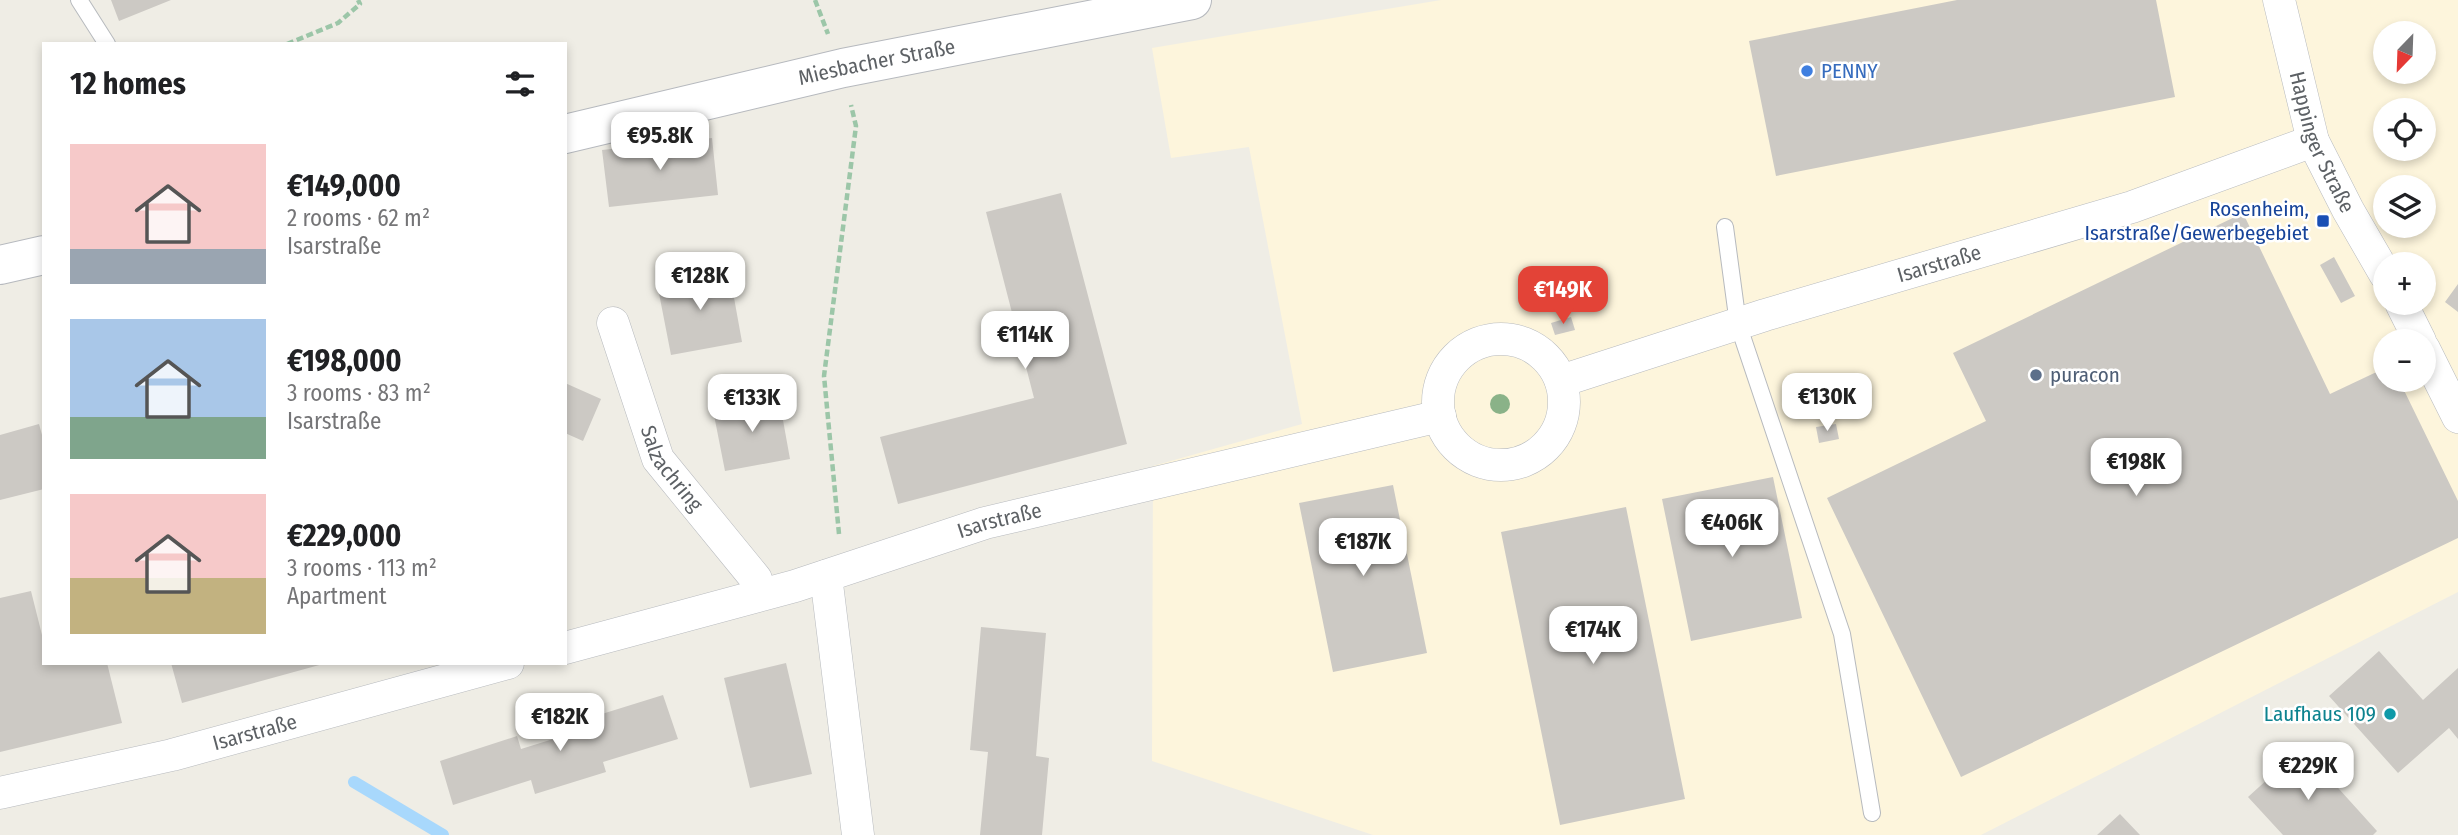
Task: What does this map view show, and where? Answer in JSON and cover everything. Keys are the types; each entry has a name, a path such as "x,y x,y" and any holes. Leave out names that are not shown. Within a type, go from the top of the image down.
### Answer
{"main road":[{"name":"Miesbacher Straße","path":"567,134 843,68 1192,0"},
{"path":"0,265 42,255"}],"street":[{"name":"Happinger Straße","path":"2279,0 2312,141 2373,252"},
{"name":"Isarstraße","path":"1561,381 1738,324 2132,206 2312,141"},
{"name":"Salzachring","path":"613,323 658,459 756,579 760,594"},
{"path":"1515,340 1535,349 1550,362 1561,381 1565,401 1562,422 1552,440 1538,454 1519,463 1499,465 1479,461 1454,443 1440,416 1438,396 1444,375 1457,358 1484,342 1515,340"},
{"path":"2436,373 2458,417"},
{"name":"Isarstraße","path":"567,647 834,573 985,523 1440,416"},
{"path":"834,573 858,835"},
{"name":"Isarstraße","path":"0,793 172,755 501,665"}],"lane":[{"path":"79,0 106,42"},
{"path":"1725,227 1738,324 1842,634 1872,813"}],"path":[{"path":"292,42 338,23 360,4 358,0"},
{"path":"834,573 824,376 856,126 843,68"}],"shaded area":[{"path":"1441,0 2458,0 2458,592 1981,835 1373,835 1152,761 1153,466 1302,424 1249,147 1171,158 1152,48"}],"building":[{"path":"111,0 171,0 119,21"},
{"path":"1957,0 2156,0 2175,97 1776,176 1749,41"},
{"path":"712,138 718,195 609,207 602,150"},
{"path":"1061,193 1127,444 898,504 880,437 1034,398 986,212"},
{"path":"2243,213 2330,394 2373,374 2373,392 2405,392 2458,501 2458,538 1961,777 1827,498 1986,421 1953,353"},
{"path":"2334,257 2355,296 2341,303 2320,265"},
{"path":"729,270 742,342 671,355 657,283"},
{"path":"2458,284 2458,312 2445,302"},
{"path":"1571,317 1575,330 1555,335 1551,323"},
{"path":"567,384 601,399 583,441 567,434"},
{"path":"779,398 790,459 725,471 713,410"},
{"path":"39,424 42,435 42,490 0,500 0,435"},
{"path":"1836,424 1839,439 1819,443 1816,427"},
{"path":"1773,477 1802,618 1691,641 1662,499"},
{"path":"1393,485 1427,653 1333,672 1299,503"},
{"path":"1626,507 1685,799 1560,825 1501,532"},
{"path":"31,591 42,635 42,665 108,665 122,723 0,752 0,598"},
{"path":"981,627 1046,633 1036,756 1049,758 1042,835 980,835 988,752 970,750"},
{"name":"Laufhaus 109","path":"2379,651 2423,700 2458,668 2458,739 2449,728 2398,773 2329,696"},
{"path":"786,663 812,774 750,788 724,678"},
{"path":"172,665 319,665 182,703"},
{"path":"663,695 678,739 603,762 606,772 535,794 531,780 453,805 440,761 517,736 521,749 592,727 589,718"},
{"path":"2302,748 2377,831 2373,835 2283,835 2248,797"},
{"path":"2120,814 2140,835 2097,835"}],"waterway":[{"path":"354,782 443,835"}],"place":[{"name":"PENNY","path":"1807,71"},
{"name":"Rosenheim, Isarstraße/Gewerbegebiet","path":"2323,221"},
{"name":"puracon","path":"2036,375"},
{"name":"Laufhaus 109","path":"2390,714"}]}
